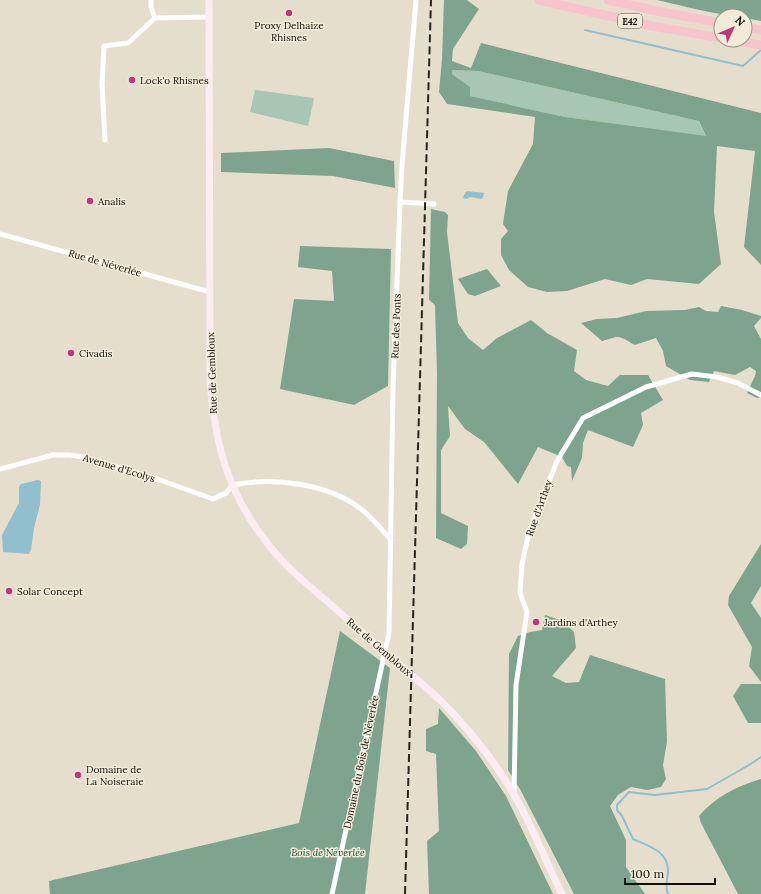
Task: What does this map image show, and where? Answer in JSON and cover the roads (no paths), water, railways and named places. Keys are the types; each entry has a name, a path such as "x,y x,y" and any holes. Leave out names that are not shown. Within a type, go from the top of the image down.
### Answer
{"highway":[{"name":"E42","path":"539,0 652,26 713,37"},
{"name":"E42","path":"608,0 713,22"}],"main road":[{"name":"Rue de Gembloux","path":"208,0 211,399 217,438 223,461 232,485 240,502 257,530 278,556 305,583 443,703 478,744 514,795 525,814 561,894"}],"street":[{"path":"151,0 151,7 155,18"},
{"name":"Rue des Ponts","path":"385,653 389,633 393,388 400,202 416,0"},
{"path":"105,140 102,84 104,46 128,43 155,18 209,17"},
{"path":"400,202 434,204"},
{"name":"Rue de Néverlée","path":"0,234 210,292"},
{"name":"Rue d'Arthey","path":"514,795 516,685 527,612 520,593 522,564 529,532 557,461 583,418 646,387 692,374 717,377 738,383 761,395"},
{"name":"Avenue d'Ecolys","path":"0,468 53,455 69,455 84,457 160,480 213,499 226,493 232,485"},
{"path":"232,485 274,482 311,486 341,497 361,508 391,540"},
{"name":"Domaine du Bois de Néverlée","path":"332,894 385,653"}],"water":[{"path":"467,191 484,193 483,198 463,198"},
{"path":"38,480 41,481 40,505 34,528 31,550 29,554 3,552 2,535 19,503 19,487 21,484"}],"waterway":[{"path":"585,30 743,66 761,50"},
{"path":"668,894 666,886 668,872 665,859 656,850 633,839 622,816 617,810 617,805 629,792 655,795 707,789 761,757"}],"railway":[{"path":"405,894 431,0"}],"place":[{"name":"Proxy Delhaize Rhisnes","path":"289,13"},
{"name":"Lock'o Rhisnes","path":"132,80"},
{"name":"Analis","path":"90,201"},
{"name":"Civadis","path":"71,353"},
{"name":"Solar Concept","path":"9,591"},
{"name":"Jardins d'Arthey","path":"536,622"},
{"name":"Domaine de La Noiseraie","path":"78,775"}],"park label":[{"name":"Bois de Néverlée","path":"328,852"}]}
